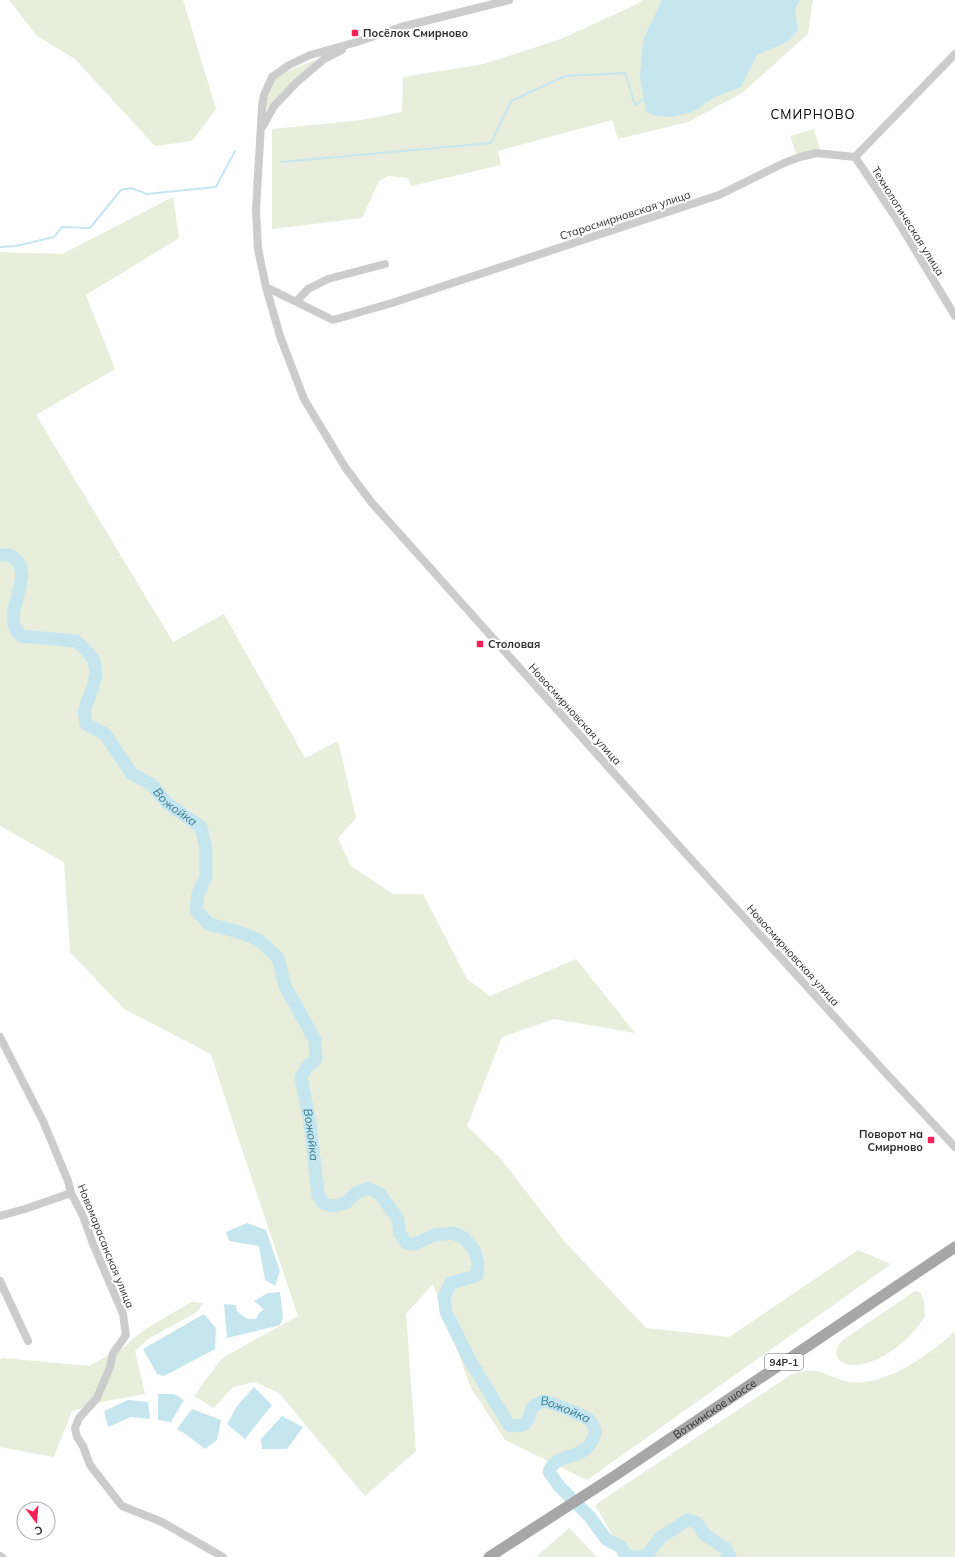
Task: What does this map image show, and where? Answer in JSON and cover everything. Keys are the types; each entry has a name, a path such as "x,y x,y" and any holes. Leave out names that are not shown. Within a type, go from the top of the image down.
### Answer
{"main road":[{"name":"Воткинское шоссе","path":"490,1557 613,1477 955,1247"}],"street":[{"name":"Новосмирновская улица","path":"509,0 401,27 357,42 310,55 289,65 272,77 264,95 256,210 258,249 266,287 280,336 304,399 345,467 372,503 679,846 955,1147"},
{"name":"Новосмирновская улица","path":"262,128 274,106 308,71 324,59 357,42"},
{"path":"855,157 955,54"},
{"name":"Старосмирновская улица","path":"266,287 333,320 392,303 719,195 784,163 800,157 816,153 855,157"},
{"name":"Технологическая улица","path":"855,157 896,218 955,316"},
{"path":"297,301 308,289 328,279 385,264"},
{"name":"Новомарасанская улица","path":"0,1036 42,1121 123,1314 126,1335 113,1354 110,1367 97,1398 79,1418 75,1428 77,1437 83,1446 90,1465 122,1506 162,1522 223,1557"},
{"path":"0,1216 72,1193"},
{"path":"0,1281 28,1341"}],"green space":[{"path":"9,0 183,0 216,109 192,141 155,146 75,59 37,36"},
{"path":"643,0 813,0 808,34 742,93 688,122 618,139 612,120 498,151 501,165 411,186 408,178 389,176 379,181 362,218 272,229 272,129 362,120 402,112 403,77 484,64 561,39"},
{"path":"319,59 284,90 265,111 268,92 272,83 277,78 291,70"},
{"path":"814,129 820,149 797,156 790,136"},
{"path":"173,197 179,238 86,295 115,369 36,415 173,642 224,614 305,758 338,741 356,818 338,838 351,866 393,894 423,894 467,979 490,996 576,959 635,1033 554,1019 502,1037 467,1126 501,1159 565,1242 646,1328 729,1337 858,1250 891,1264 587,1480 505,1440 471,1388 433,1284 406,1314 416,1451 365,1496 279,1393 255,1382 233,1387 214,1408 194,1396 222,1358 298,1316 211,1054 124,1009 70,952 64,862 0,826 0,252 62,254"},
{"path":"915,1291 920,1292 924,1301 925,1316 905,1341 887,1354 867,1363 857,1365 845,1364 838,1358 837,1350 843,1340"},
{"path":"191,1302 203,1303 197,1312 148,1339 135,1351 145,1394 105,1401 72,1411 54,1457 0,1447 0,1359 3,1358 89,1366 125,1346 144,1330"},
{"path":"955,1331 955,1557 625,1557 595,1505 792,1374 810,1370 851,1382 864,1382 878,1379 907,1367 934,1349"},
{"path":"569,1528 597,1557 536,1557"}],"water":[{"path":"662,0 800,0 795,9 798,30 789,41 757,55 741,87 713,98 693,112 672,117 656,116 646,112 640,77 643,40"},
{"path":"247,1223 266,1230 280,1271 275,1286 265,1280 259,1246 229,1241 226,1232"},
{"path":"280,1292 283,1318 280,1325 227,1338 224,1304 236,1305 237,1311 247,1319 256,1319 259,1313 264,1309 254,1301 268,1293"},
{"path":"204,1314 216,1328 215,1349 164,1376 157,1374 143,1349"},
{"path":"254,1387 272,1405 245,1439 227,1424 237,1406"},
{"path":"158,1394 174,1394 184,1400 171,1422 158,1420"},
{"path":"128,1400 148,1402 150,1419 131,1417 108,1427 104,1411"},
{"path":"192,1409 221,1420 217,1440 205,1449 177,1429"},
{"path":"282,1416 303,1427 287,1449 262,1449 261,1439"}],"waterway":[{"path":"281,162 491,143 511,101 565,76 625,73 635,105 646,97"},
{"path":"0,247 16,246 54,237 62,227 90,228 121,190 131,188 147,194 216,187 235,151"},
{"name":"Вожойка","path":"0,555 10,555 14,558 19,563 21,572 21,582 13,620 15,629 21,636 76,641 85,649 94,660 96,673 93,687 84,711 86,724 105,734 132,774 151,784 167,803 201,827 206,850 206,876 198,894 196,910 209,924 242,933 259,940 278,958 285,986 315,1040 316,1059 309,1065 301,1077 310,1123 318,1195 324,1204 333,1206 346,1203 356,1193 368,1188 380,1194 398,1219 400,1234 406,1243 415,1244 434,1235 453,1233 464,1238 475,1251 478,1265 477,1275 451,1283 444,1297 446,1312 469,1359 509,1425 523,1425 527,1422 534,1406 545,1401 580,1415 591,1422 596,1432 588,1446 579,1453 559,1460 551,1467 549,1472 560,1487 590,1517 606,1539 621,1547 625,1555 633,1557"},
{"name":"Вожойка","path":"639,1557 646,1556 661,1537 687,1520 696,1522 705,1535 725,1548 730,1557"}],"place":[{"name":"Посёлок Смирново","path":"355,33"},
{"name":"Столовая","path":"480,644"},
{"name":"Поворот на Смирново","path":"931,1140"}],"district":[{"name":"СМИРНОВО","path":"813,114"}]}
